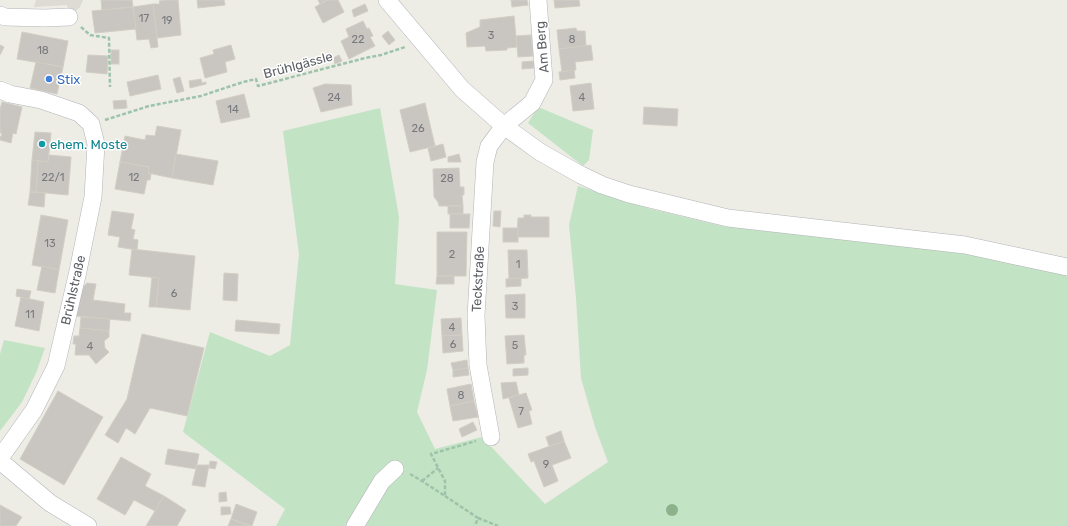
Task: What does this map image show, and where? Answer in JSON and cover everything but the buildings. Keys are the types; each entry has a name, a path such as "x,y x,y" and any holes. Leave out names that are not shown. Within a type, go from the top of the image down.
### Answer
{"street":[{"path":"386,0 462,89 504,126 540,152 602,185 629,194 728,218 965,245 1067,267"},
{"name":"Am Berg","path":"504,126 532,103 544,80 538,0"},
{"path":"0,15 5,17 69,17"},
{"path":"0,90 10,94 41,100 85,119"},
{"name":"Brühlstraße","path":"0,458 34,410 56,366 78,271 93,196 96,144 85,119"},
{"name":"Teckstraße","path":"491,437 478,365 476,308 485,162 489,146 504,126"},
{"path":"0,461 50,503 88,526"},
{"path":"355,526 382,481 395,469"}],"path":[{"path":"69,17 90,35 109,38 110,87"},
{"name":"Brühlgässle","path":"85,119 202,96 256,79 258,86 381,55 423,42"},
{"path":"445,496 445,481 431,454 491,437"},
{"path":"422,481 438,468"},
{"path":"395,469 409,473 478,518 498,526"},
{"path":"475,526 478,518"}],"shaded area":[{"path":"36,0 83,0 80,7 69,17 67,5 34,7"}],"green space":[{"path":"538,107 593,130 589,160 583,166 528,123"},
{"path":"380,108 399,217 395,284 437,290 427,370 417,412 435,449 482,437 545,504 608,462 595,427 581,378 576,298 569,225 578,186 651,209 726,227 728,218 1067,267 1067,526 276,526 285,509 183,432 210,332 270,356 290,345 299,254 283,131"},
{"path":"4,340 45,348 36,373 22,402 0,431 0,354"}],"place":[{"name":"Stix","path":"49,79"},
{"name":"ehem. Moste","path":"42,144"}]}
